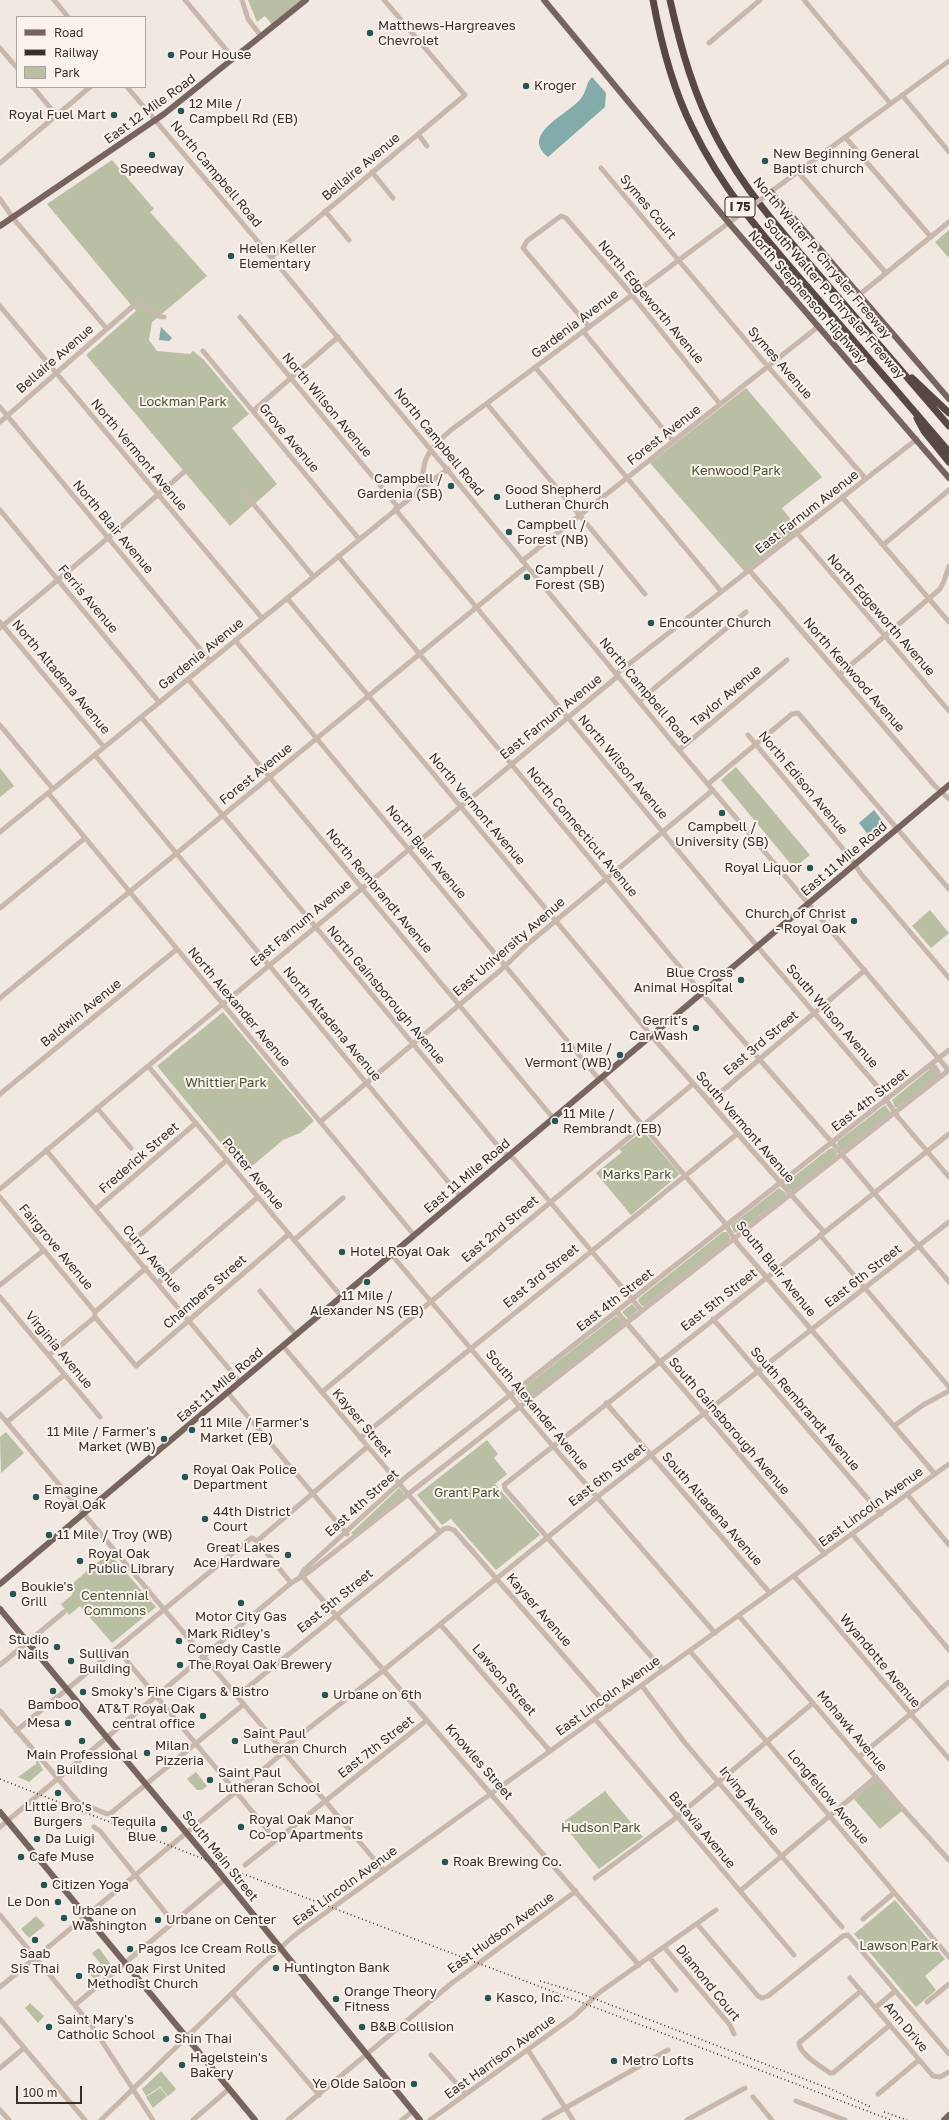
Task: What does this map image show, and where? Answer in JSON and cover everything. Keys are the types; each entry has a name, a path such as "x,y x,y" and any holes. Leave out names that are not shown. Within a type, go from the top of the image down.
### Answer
{"highway":[{"name":"South Walter P. Chrysler Freeway","path":"652,0 668,64 684,110 699,141 728,191 767,240 949,452"},
{"name":"North Walter P. Chrysler Freeway","path":"672,0 673,15 696,92 715,134 735,169 774,223 949,426"},
{"path":"895,363 949,413"},
{"path":"911,407 924,431 949,462"}],"main road":[{"name":"East 12 Mile Road","path":"0,226 156,120 306,0"},
{"name":"North Stephenson Highway","path":"544,0 729,223 949,478"},
{"path":"769,193 949,399"},
{"name":"East 11 Mile Road","path":"0,1584 949,785"},
{"name":"South Main Street","path":"0,1609 225,1879 420,2120"},
{"path":"0,1812 255,2120"},
{"path":"944,2120 949,2115"}],"street":[{"path":"54,0 67,16"},
{"path":"185,0 234,59"},
{"path":"242,0 248,19 262,36"},
{"name":"Bellaire Avenue","path":"271,257 465,95 384,0"},
{"path":"710,43 760,0"},
{"path":"804,0 890,104"},
{"path":"0,48 16,67"},
{"name":"Gardenia Avenue","path":"416,492 422,482 425,461 431,449 451,430 949,61"},
{"path":"34,88 56,115"},
{"path":"0,163 89,88"},
{"name":"North Campbell Road","path":"128,88 338,337 679,750 949,1071"},
{"path":"902,95 949,152"},
{"path":"418,134 428,146"},
{"path":"845,137 931,237"},
{"name":"Symes Court","path":"601,168 679,260"},
{"path":"372,172 393,198"},
{"path":"798,172 886,273"},
{"path":"0,199 13,218 107,329 132,307 138,304 146,306 155,314 164,317"},
{"path":"326,211 349,240"},
{"name":"North Edgeworth Avenue","path":"589,327 523,248 527,241 557,218 563,216 632,295 720,404"},
{"path":"858,295 949,222"},
{"name":"Symes Avenue","path":"679,260 866,479"},
{"name":"North Vermont Avenue","path":"0,306 262,618"},
{"name":"North Wilson Avenue","path":"240,317 476,608 757,946"},
{"name":"Forest Avenue","path":"522,561 819,326"},
{"name":"Bellaire Avenue","path":"0,422 107,329"},
{"path":"583,331 673,441"},
{"path":"253,411 338,337"},
{"name":"Grove Avenue","path":"203,351 359,539"},
{"path":"535,367 721,591"},
{"path":"487,404 645,594"},
{"name":"North Blair Avenue","path":"0,407 210,660"},
{"name":"East Farnum Avenue","path":"0,1189 223,1005 315,926 617,675 721,591 750,571 916,439"},
{"name":"Gardenia Avenue","path":"0,832 396,508 416,492 422,490 448,469"},
{"path":"1,625 58,580 184,472"},
{"path":"883,545 949,490"},
{"path":"246,495 313,576"},
{"path":"842,497 949,622"},
{"name":"Ferris Avenue","path":"0,510 159,702"},
{"name":"North Edgeworth Avenue","path":"797,534 949,711"},
{"name":"North Connecticut Avenue","path":"338,556 702,993 832,1143 949,1282"},
{"name":"Forest Avenue","path":"0,997 527,566"},
{"path":"839,675 929,599 942,585 949,566"},
{"name":"North Kenwood Avenue","path":"750,571 941,792 949,799"},
{"name":"North Vermont Avenue","path":"287,598 651,1035"},
{"path":"639,701 746,612"},
{"name":"North Altadena Avenue","path":"1,625 104,747"},
{"name":"North Blair Avenue","path":"235,640 505,966 600,1078"},
{"name":"Taylor Avenue","path":"679,750 787,660"},
{"name":"North Rembrandt Avenue","path":"188,679 553,1118"},
{"path":"708,784 792,714 797,712 801,714 949,889"},
{"name":"North Gainsborough Avenue","path":"141,717 498,1147 509,1155"},
{"path":"0,725 53,789"},
{"name":"North Edison Avenue","path":"748,735 949,978"},
{"name":"North Altadena Avenue","path":"94,755 460,1196"},
{"name":"East University Avenue","path":"320,1122 505,966 529,942 555,920 713,790"},
{"name":"North Alexander Avenue","path":"48,793 414,1235"},
{"path":"0,908 84,838"},
{"name":"South Wilson Avenue","path":"757,946 877,1086 927,1152 949,1177"},
{"name":"Baldwin Avenue","path":"0,1094 176,949"},
{"name":"East 3rd Street","path":"709,1102 865,970"},
{"name":"South Vermont Avenue","path":"651,1035 790,1194 865,1288 949,1387"},
{"name":"East 4th Street","path":"301,1575 304,1570 399,1484 510,1395 930,1067 949,1050"},
{"name":"Potter Avenue","path":"148,1066 341,1296"},
{"path":"930,1067 935,1068 938,1072 937,1080"},
{"name":"East 4th Street","path":"0,1827 301,1575 309,1572 841,1154 949,1071"},
{"name":"South Blair Avenue","path":"600,1078 685,1175 734,1238 935,1474"},
{"name":"East 2nd Street","path":"322,1392 693,1084"},
{"path":"98,1108 131,1148"},
{"name":"Frederick Street","path":"96,1209 196,1124"},
{"name":"East 3rd Street","path":"360,1438 591,1250 737,1134"},
{"name":"East 5th Street","path":"547,1537 505,1488 504,1484 949,1134"},
{"name":"Curry Avenue","path":"46,1150 240,1382"},
{"path":"509,1155 514,1158 642,1311"},
{"path":"127,1246 227,1160"},
{"name":"Fairgrove Avenue","path":"0,1197 136,1366"},
{"path":"158,1283 258,1197"},
{"path":"294,1240 343,1198"},
{"name":"East 6th Street","path":"0,1987 236,1792 283,1751 496,1578 597,1497 949,1222"},
{"name":"Chambers Street","path":"136,1366 289,1234"},
{"path":"0,1285 44,1250"},
{"name":"South Alexander Avenue","path":"391,1254 552,1445 715,1633"},
{"path":"49,1355 146,1268"},
{"path":"260,1291 296,1335"},
{"name":"Virginia Avenue","path":"0,1297 100,1417"},
{"name":"South Gainsborough Avenue","path":"617,1312 825,1554"},
{"name":"South Rembrandt Avenue","path":"713,1319 881,1514"},
{"name":"Kayser Street","path":"283,1346 440,1532"},
{"path":"7,1422 64,1374"},
{"path":"894,1426 923,1405 949,1391"},
{"path":"228,1393 351,1539"},
{"name":"South Altadena Avenue","path":"606,1403 770,1593"},
{"path":"0,1414 384,1870"},
{"path":"257,1541 367,1447"},
{"name":"East Lincoln Avenue","path":"101,2120 280,1948 384,1870 740,1616 949,1464"},
{"path":"907,1494 949,1545"},
{"name":"East 5th Street","path":"237,1696 335,1615 440,1532 450,1528"},
{"name":"Kayser Avenue","path":"450,1528 496,1578 610,1709"},
{"path":"852,1534 949,1650"},
{"path":"547,1537 664,1670"},
{"path":"16,1731 246,1541 252,1538 257,1541 291,1583"},
{"name":"Knowles Street","path":"301,1575 639,1965"},
{"name":"Wyandotte Avenue","path":"794,1576 949,1759"},
{"path":"0,1665 64,1612"},
{"name":"Mohawk Avenue","path":"740,1616 876,1777 949,1860"},
{"name":"Lawson Street","path":"440,1624 550,1751"},
{"path":"117,1648 276,1840"},
{"name":"Longfellow Avenue","path":"690,1651 949,1957"},
{"path":"859,1757 949,1682"},
{"name":"Irving Avenue","path":"642,1686 718,1782 842,1927"},
{"path":"595,1878 677,1817 813,1703"},
{"path":"0,1711 80,1804 110,1814 244,1704"},
{"name":"Batavia Avenue","path":"595,1719 794,1955"},
{"name":"East 7th Street","path":"245,1865 427,1720"},
{"path":"740,1891 876,1777"},
{"path":"94,1827 100,1831 173,1922"},
{"path":"75,2005 225,1879"},
{"name":"East Hudson Avenue","path":"288,2120 458,1978 576,1892"},
{"path":"863,1919 894,1893"},
{"name":"East Harrison Avenue","path":"430,2120 577,2014 600,1992 716,1910"},
{"path":"0,1915 97,2032 153,2120"},
{"path":"697,1924 758,1996 762,1998 767,1997 778,1989 847,1934 949,2054"},
{"name":"Diamond Court","path":"664,1947 730,2025 734,2034"},
{"path":"649,1958 676,1990"},
{"name":"Ann Drive","path":"850,1978 935,2077 942,2077 949,2072"},
{"path":"927,2002 949,1984"},
{"path":"875,2008 895,1990"},
{"path":"861,1991 800,2042 799,2045 804,2052 811,2060 832,2073 890,2025"},
{"path":"232,1993 319,2095"},
{"path":"0,2019 85,2120"},
{"path":"0,2068 24,2048"},
{"path":"528,2050 573,2120"},
{"path":"544,2120 668,2050"},
{"path":"431,2056 466,2094"},
{"path":"878,2094 919,2060"},
{"path":"687,2120 745,2088"},
{"path":"193,2120 229,2089"},
{"path":"753,2097 772,2120"},
{"path":"796,2101 845,2120"},
{"path":"0,2110 8,2120"},
{"path":"402,2120 412,2111"}],"green space":[{"path":"248,0 305,0 273,26 265,16 257,22"},
{"name":"Lockman Park","path":"112,160 154,209 150,212 207,276 152,322 149,340 157,351 190,354 193,351 204,360 249,414 232,428 277,484 230,526 86,355 136,311 47,204"},
{"path":"949,230 949,258 935,242"},
{"name":"Kenwood Park","path":"746,388 822,477 782,508 798,529 745,572 650,463"},
{"path":"736,767 810,855 794,868 721,780"},
{"path":"0,768 14,786 0,797"},
{"path":"930,910 949,933 931,948 912,926"},
{"name":"Whittier Park","path":"223,1012 314,1121 300,1133 283,1140 245,1172 157,1066"},
{"path":"930,1069 936,1070 937,1077 898,1107 895,1107 892,1100"},
{"path":"885,1105 891,1113 841,1150 837,1144 838,1141"},
{"name":"Marks Park","path":"643,1131 680,1174 631,1215 596,1173 622,1152 619,1149"},
{"path":"833,1148 837,1153 836,1156 793,1190 790,1190 786,1185 787,1182 829,1149"},
{"path":"779,1188 786,1193 785,1196 738,1232 734,1233 731,1225"},
{"path":"723,1232 727,1232 730,1237 729,1240 644,1306 642,1306 638,1301 639,1298"},
{"path":"632,1304 638,1310 628,1319 622,1312"},
{"path":"616,1316 622,1321 622,1324 524,1401 520,1401 517,1393"},
{"path":"6,1432 24,1453 1,1473 0,1437"},
{"name":"Grant Park","path":"487,1440 498,1454 494,1458 507,1474 495,1484 540,1535 496,1570 451,1519 442,1525 417,1495"},
{"path":"399,1488 404,1494 403,1495 354,1535 351,1533"},
{"name":"Centennial Commons","path":"109,1553 156,1607 112,1643 80,1606 69,1615 61,1604 72,1595 74,1582"},
{"path":"36,1761 38,1761 43,1770 29,1782 18,1777 36,1764"},
{"path":"196,1772 207,1786 202,1790 197,1790 187,1779"},
{"path":"876,1780 902,1811 880,1829 854,1799"},
{"name":"Hudson Park","path":"605,1791 643,1837 599,1869 562,1823"},
{"name":"Lawson Park","path":"895,1900 945,1959 925,1976 936,1990 916,2007 854,1934"},
{"path":"36,1916 45,1925 29,1938 21,1929"},
{"path":"99,1948 112,1966 95,1980 89,1973 100,1963 92,1953"},
{"path":"30,2003 44,2016 38,2023 25,2008"},
{"path":"161,2071 176,2089 168,2096 155,2081 160,2087 146,2096 142,2089"},
{"path":"160,2088 167,2096 153,2108 146,2097"}],"water":[{"path":"592,77 606,93 605,107 548,157 540,148 539,140 543,132 550,124 582,97"},
{"path":"161,327 172,338 169,341 159,340"},
{"path":"874,810 884,823 869,836 859,823"}],"railway":[{"path":"0,1779 196,1856 891,2120"},
{"path":"540,1981 577,1992 833,2090 871,2107"},
{"path":"884,2112 907,2120"}],"place":[{"name":"Matthews-Hargreaves Chevrolet","path":"370,33"},
{"name":"Pour House","path":"171,55"},
{"name":"Kroger","path":"526,86"},
{"name":"12 Mile / Campbell Rd (EB)","path":"181,111"},
{"name":"Royal Fuel Mart","path":"114,115"},
{"name":"Speedway","path":"152,155"},
{"name":"New Beginning General Baptist church","path":"765,161"},
{"name":"Helen Keller Elementary","path":"231,256"},
{"name":"Campbell / Gardenia (SB)","path":"451,486"},
{"name":"Good Shepherd Lutheran Church","path":"497,497"},
{"name":"Campbell / Forest (NB)","path":"509,532"},
{"name":"Campbell / Forest (SB)","path":"527,577"},
{"name":"Encounter Church","path":"651,623"},
{"name":"Campbell / University (SB)","path":"722,813"},
{"name":"Royal Liquor","path":"810,868"},
{"name":"Church of Christ - Royal Oak","path":"854,921"},
{"name":"Blue Cross Animal Hospital","path":"741,980"},
{"name":"Gerrit's Car Wash","path":"696,1028"},
{"name":"11 Mile / Vermont (WB)","path":"620,1055"},
{"name":"11 Mile / Rembrandt (EB)","path":"555,1121"},
{"name":"Hotel Royal Oak","path":"342,1252"},
{"name":"11 Mile / Alexander NS (EB)","path":"367,1282"},
{"name":"11 Mile / Farmer's Market (EB)","path":"192,1430"},
{"name":"11 Mile / Farmer's Market (WB)","path":"164,1439"},
{"name":"Royal Oak Police Department","path":"185,1477"},
{"name":"Emagine Royal Oak","path":"36,1497"},
{"name":"44th District Court","path":"205,1519"},
{"name":"11 Mile / Troy (WB)","path":"49,1535"},
{"name":"Great Lakes Ace Hardware","path":"288,1555"},
{"name":"Royal Oak Public Library","path":"80,1561"},
{"name":"Boukie's Grill","path":"13,1594"},
{"name":"Motor City Gas","path":"241,1603"},
{"name":"Mark Ridley's Comedy Castle","path":"179,1641"},
{"name":"Studio Nails","path":"57,1647"},
{"name":"Sullivan Building","path":"71,1661"},
{"name":"The Royal Oak Brewery","path":"180,1665"},
{"name":"Bamboo","path":"53,1691"},
{"name":"Smoky's Fine Cigars & Bistro","path":"83,1692"},
{"name":"Urbane on 6th","path":"325,1695"},
{"name":"AT&T Royal Oak central office","path":"203,1716"},
{"name":"Mesa","path":"68,1723"},
{"name":"Main Professional Building","path":"82,1741"},
{"name":"Saint Paul Lutheran Church","path":"235,1741"},
{"name":"Milan Pizzeria","path":"147,1753"},
{"name":"Saint Paul Lutheran School","path":"210,1780"},
{"name":"Little Bro's Burgers","path":"58,1793"},
{"name":"Royal Oak Manor Co-op Apartments","path":"241,1827"},
{"name":"Tequila Blue","path":"164,1829"},
{"name":"Da Luigi","path":"37,1839"},
{"name":"Cafe Muse","path":"21,1857"},
{"name":"Roak Brewing Co.","path":"445,1862"},
{"name":"Citizen Yoga","path":"44,1885"},
{"name":"Le Don","path":"58,1902"},
{"name":"Urbane on Washington","path":"64,1918"},
{"name":"Urbane on Center","path":"158,1920"},
{"name":"Saab Sis Thai","path":"35,1940"},
{"name":"Pagos Ice Cream Rolls","path":"130,1949"},
{"name":"Huntington Bank","path":"276,1968"},
{"name":"Royal Oak First United Methodist Church","path":"79,1976"},
{"name":"Kasco, Inc.","path":"488,1998"},
{"name":"Orange Theory Fitness","path":"336,1999"},
{"name":"Saint Mary's Catholic School","path":"49,2027"},
{"name":"B&B Collision","path":"362,2027"},
{"name":"Shin Thai","path":"166,2039"},
{"name":"Metro Lofts","path":"614,2061"},
{"name":"Hagelstein's Bakery","path":"182,2065"},
{"name":"Ye Olde Saloon","path":"414,2084"}]}
